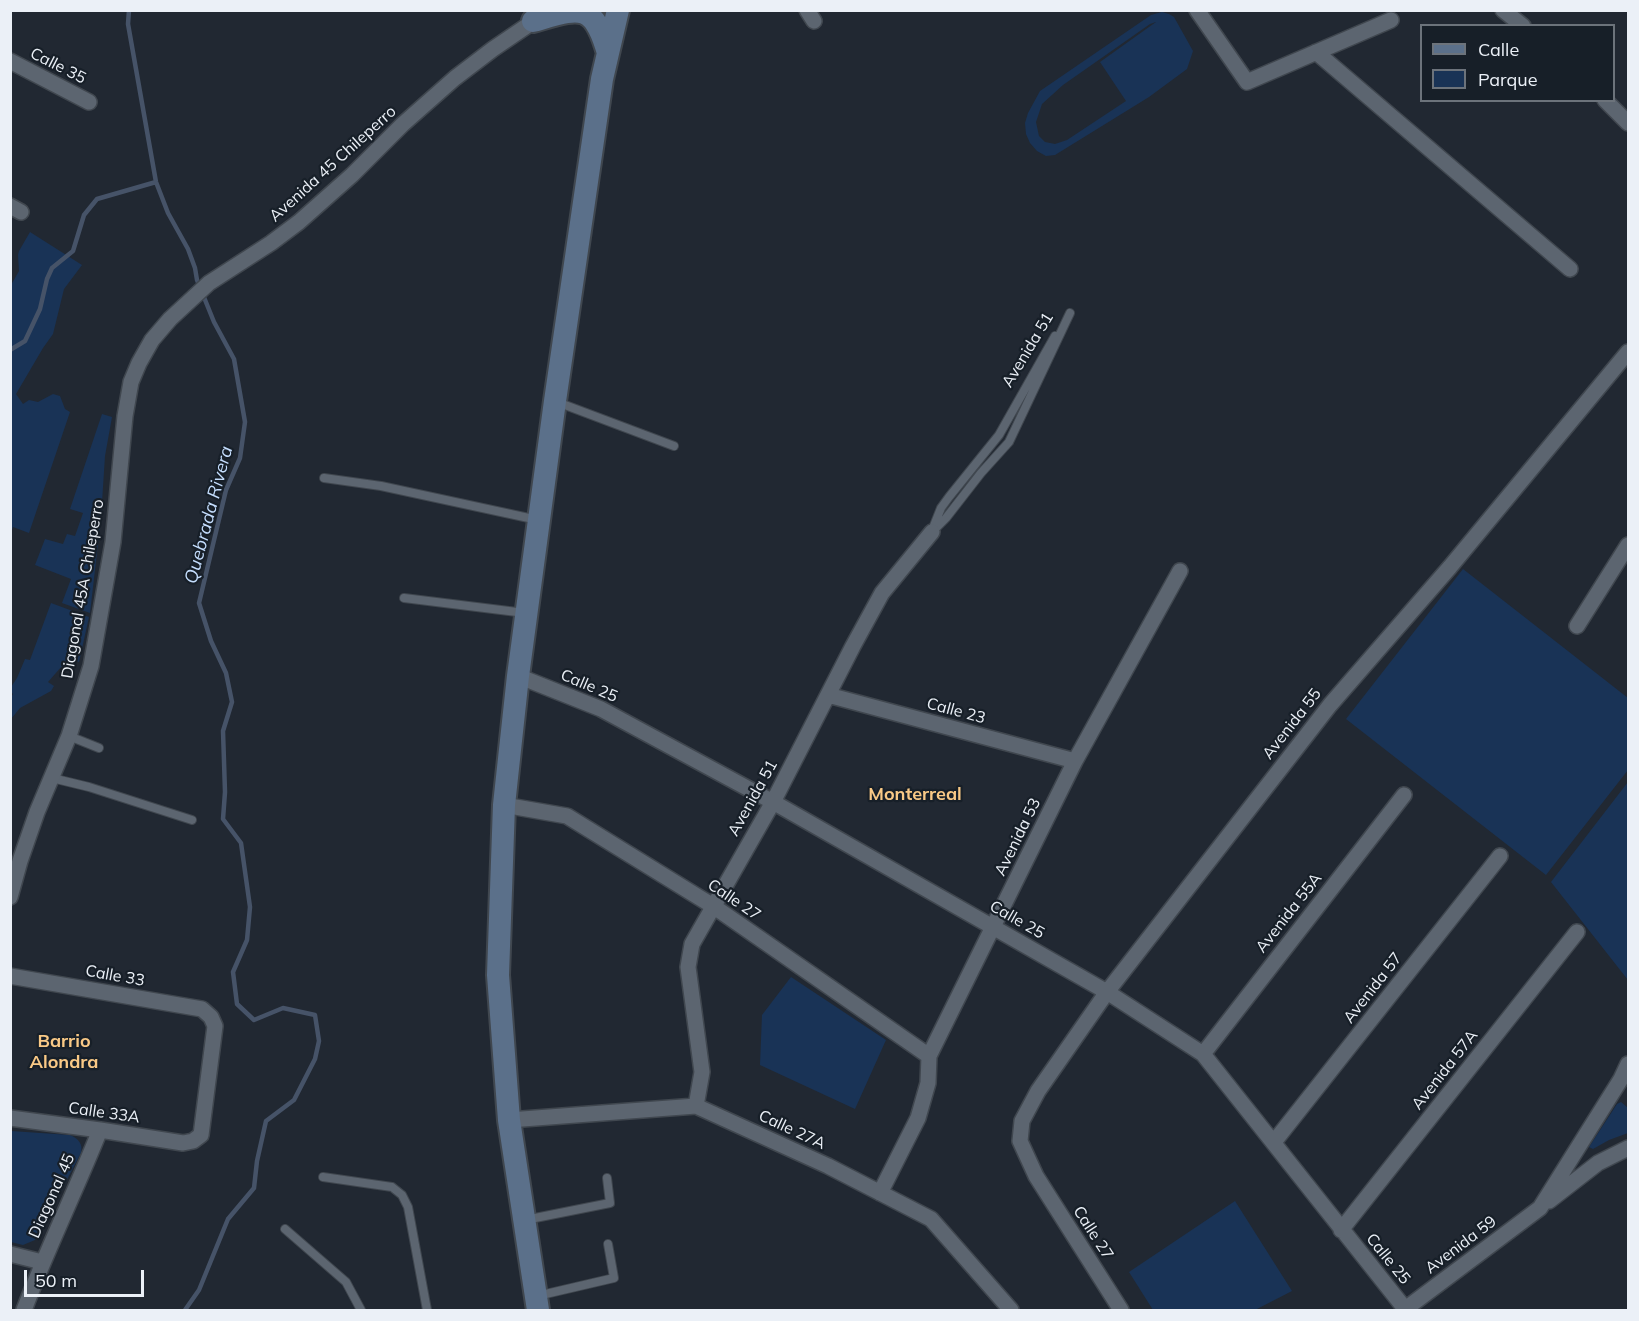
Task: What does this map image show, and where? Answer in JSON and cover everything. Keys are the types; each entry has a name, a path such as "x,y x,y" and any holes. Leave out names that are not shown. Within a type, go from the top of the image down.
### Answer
{"main road":[{"path":"542,16 579,10 587,13 602,33 608,53"},
{"path":"537,1303 509,1120 498,975 504,805 518,676 555,401 602,79 618,10"}],"street":[{"path":"1197,10 1247,82 1391,20"},
{"path":"1503,10 1520,24"},
{"name":"Avenida 45 Chileperro","path":"131,382 152,340 170,319 209,283 271,243 298,222 352,175 403,124 455,78 542,16"},
{"path":"1316,52 1570,269"},
{"name":"Calle 35","path":"10,61 89,102"},
{"path":"1607,102 1629,123"},
{"name":"Avenida 55","path":"1020,1142 1022,1120 1038,1091 1107,992 1330,705 1457,558 1629,352"},
{"name":"Diagonal 45A Chileperro","path":"10,897 27,842 69,736 92,666 113,542 125,416 131,382"},
{"name":"Avenida 51","path":"696,1106 702,1072 688,967 692,944 773,802 882,593 932,532"},
{"path":"1577,626 1629,545"},
{"name":"Avenida 53","path":"880,1192 918,1118 928,1083 929,1056 1075,762 1180,571"},
{"name":"Calle 25","path":"518,676 601,709 773,802 1107,992 1203,1054 1405,1310"},
{"name":"Calle 23","path":"828,695 1075,762"},
{"name":"Avenida 55A","path":"1203,1054 1404,795"},
{"name":"Calle 27","path":"504,805 567,816 712,906 929,1056"},
{"name":"Avenida 57","path":"1274,1142 1500,856"},
{"name":"Avenida 57A","path":"1341,1230 1576,932"},
{"name":"Calle 33","path":"10,976 202,1009 211,1017 215,1026 201,1135 193,1141"},
{"name":"Avenida 59","path":"1540,1208 1625,1082 1629,1064"},
{"name":"Calle 27A","path":"509,1120 696,1106 828,1166 931,1219 1011,1311"},
{"name":"Calle 33A","path":"10,1118 183,1143 193,1141"},
{"name":"Diagonal 45","path":"24,1311 42,1262 77,1189 100,1130"},
{"name":"Calle 27","path":"1020,1142 1036,1176 1122,1311"},
{"name":"Avenida 59","path":"1405,1310 1598,1163 1629,1148"},
{"path":"10,1254 42,1262"}],"lane":[{"name":"Avenida 51","path":"1071,314 1009,442 932,532 941,508 963,477 999,435 1055,336 1071,314"},
{"path":"555,401 674,446"},
{"path":"963,477 973,485"},
{"path":"324,478 381,486 538,520"},
{"path":"404,598 527,614"},
{"path":"69,736 99,748"},
{"path":"52,778 89,787 192,820"},
{"path":"324,1177 392,1188 402,1195 408,1208 427,1311"},
{"path":"524,1221 610,1203 607,1178"},
{"path":"285,1229 346,1282 361,1311"},
{"path":"537,1303 614,1278 609,1244"}],"green space":[{"path":"1162,12 1174,17 1193,51 1187,69 1149,97 1055,155 1046,156 1037,151 1026,134 1025,123 1040,91 1151,15","holes":["1156,22 1100,62 1126,101 1067,140 1055,144 1045,142 1039,136 1036,122 1042,104 1063,85"]},
{"path":"30,232 82,265 64,289 53,334 16,394 23,404 29,400 38,402 53,394 60,396 65,409 70,412 29,533 13,527 11,533 11,285 19,271 19,251"},
{"path":"102,414 112,417 105,456 101,518 90,613 62,603 71,579 35,565 45,539 63,544 67,534 75,536 83,513 70,509"},
{"path":"1463,569 1628,698 1628,770 1546,875 1346,719"},
{"path":"51,603 89,617 79,662 69,658 48,682 54,686 51,691 20,708 11,719 13,694 11,687 25,659 30,660"},
{"path":"1628,782 1628,980 1551,882"},
{"path":"791,977 886,1040 855,1109 760,1065 762,1015"},
{"path":"1621,1102 1628,1108 1628,1133 1593,1149 1589,1147 1617,1104"},
{"path":"11,1131 70,1135 81,1144 81,1153 35,1240 23,1245 11,1242"},
{"path":"1235,1201 1292,1291 1255,1310 1153,1310 1129,1272"}],"waterway":[{"name":"Quebrada Rivera","path":"129,10 128,24 156,182 168,213 188,249 197,280 214,322 234,359 245,422 240,458 226,490 199,603 211,641 226,673 232,702 223,731 225,792 223,819 241,843 250,907 247,940 233,972 237,1004 254,1020 283,1008 315,1015 319,1041 315,1059 294,1100 266,1121 257,1161 254,1188 228,1219 199,1290 185,1310"},
{"path":"10,350 25,341 40,309 52,268 73,251 84,215 97,199 156,182"}],"district":[{"name":"Monterreal","path":"915,795"},
{"name":"Barrio Alondra","path":"64,1052"}]}
